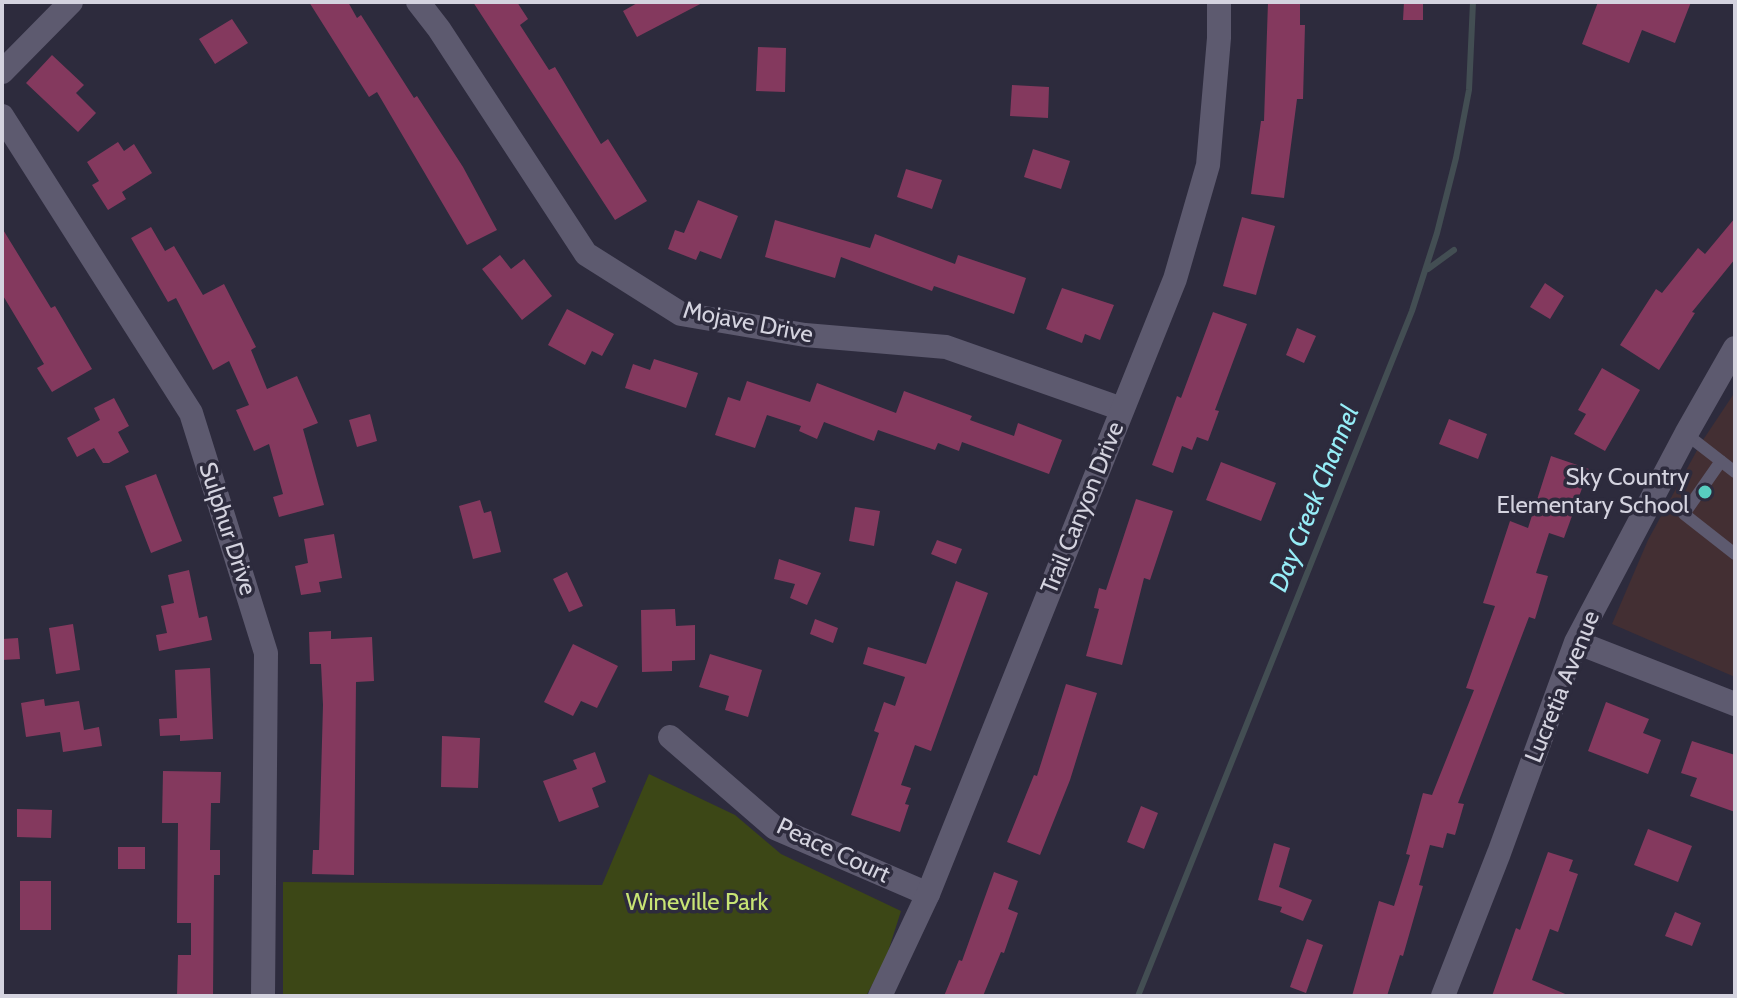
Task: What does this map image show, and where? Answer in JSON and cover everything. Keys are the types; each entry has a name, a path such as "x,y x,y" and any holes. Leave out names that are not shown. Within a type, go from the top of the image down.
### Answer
{"street":[{"path":"2,72 71,2"},
{"name":"Mojave Drive","path":"418,2 439,29 586,254 681,314 805,335 946,347 1122,409"},
{"name":"Trail Canyon Drive","path":"880,996 928,894 1175,279 1208,165 1219,38 1219,2"},
{"name":"Sulphur Drive","path":"2,116 191,413 266,653 263,996"},
{"name":"Lucretia Avenue","path":"1443,996 1576,642 1735,348"},
{"path":"1576,642 1735,704"},
{"name":"Peace Court","path":"670,737 775,828 928,894"}],"lane":[{"path":"1686,434 1735,472"},
{"path":"1721,461 1684,514 1735,554"}],"shaded area":[{"name":"Sky Country Elementary School","path":"1735,392 1735,677 1612,624 1648,540 1701,443"}],"green space":[{"name":"Wineville Park","path":"649,774 735,815 781,854 901,911 885,961 866,996 283,996 283,882 602,885"}],"building":[{"path":"309,2 348,2 357,18 361,15 463,167 497,230 467,245 377,92 369,97"},
{"path":"473,2 517,2 528,19 520,25 549,70 555,67 601,144 608,139 647,201 615,220"},
{"path":"639,2 704,2 637,37 623,11"},
{"path":"1268,2 1300,2 1300,25 1305,25 1303,99 1297,99 1284,198 1251,194 1261,121 1264,121"},
{"path":"1404,2 1423,2 1423,20 1403,20"},
{"path":"1598,2 1691,2 1675,43 1642,30 1629,63 1582,44"},
{"path":"232,19 248,43 215,64 199,39"},
{"path":"758,47 786,48 785,92 756,91"},
{"path":"52,55 84,85 76,93 96,113 78,132 26,83"},
{"path":"1012,85 1049,87 1048,118 1010,116"},
{"path":"118,142 124,151 134,144 152,173 122,192 126,199 108,210 92,185 99,181 87,162"},
{"path":"1033,149 1070,161 1061,189 1024,177"},
{"path":"906,169 942,180 932,209 897,197"},
{"path":"698,200 738,216 721,259 700,251 696,260 668,249 675,230 684,233"},
{"path":"1242,217 1275,226 1256,295 1223,286"},
{"path":"1735,218 1735,259 1692,312 1695,313 1659,370 1620,345 1656,289 1662,293 1698,248 1705,254"},
{"path":"775,220 870,248 875,234 955,264 958,255 1026,278 1014,314 934,286 932,291 841,257 835,278 765,257"},
{"path":"151,227 165,251 174,246 203,295 224,284 256,347 251,350 267,389 297,376 318,423 303,429 324,505 279,517 273,497 283,494 269,444 254,451 236,410 249,405 229,361 213,370 176,298 168,302 131,238"},
{"path":"2,228 51,308 55,306 92,369 52,392 37,368 44,364 2,294"},
{"path":"500,255 511,269 524,259 552,296 522,320 482,269"},
{"path":"1545,283 1564,296 1550,319 1530,307"},
{"path":"1062,288 1114,305 1100,340 1085,334 1082,343 1046,329"},
{"path":"567,309 614,334 602,356 592,351 585,365 548,345"},
{"path":"1213,312 1247,324 1215,410 1219,411 1208,441 1197,437 1192,450 1182,446 1173,473 1152,465"},
{"path":"1297,328 1316,336 1304,363 1286,355"},
{"path":"654,359 698,373 686,408 625,388 633,364 650,370"},
{"path":"1602,368 1640,390 1605,451 1574,434 1586,414 1578,410"},
{"path":"747,381 810,402 817,383 896,413 904,391 972,416 970,420 1014,436 1018,423 1062,440 1049,474 962,442 959,451 938,443 935,450 878,430 874,441 824,422 817,439 799,431 801,426 767,415 755,448 715,435 728,397 740,401"},
{"path":"114,398 129,426 118,432 129,452 109,463 103,463 94,448 77,457 67,438 100,420 94,408"},
{"path":"370,414 377,441 357,447 349,420"},
{"path":"1449,419 1487,434 1478,459 1439,444"},
{"path":"1551,456 1589,469 1564,538 1549,533 1536,573 1548,576 1535,619 1529,617 1458,803 1464,804 1455,835 1447,833 1443,848 1430,845 1419,885 1423,886 1403,956 1400,955 1387,996 1352,996 1379,901 1394,906 1410,855 1406,854 1423,793 1432,795 1474,690 1466,688 1495,606 1483,603 1510,521 1528,528"},
{"path":"1221,462 1276,483 1261,521 1206,500"},
{"path":"156,474 182,541 151,553 125,486"},
{"path":"1136,499 1173,511 1150,580 1144,578 1122,665 1086,656 1099,609 1094,608 1099,588 1106,590"},
{"path":"480,500 484,513 491,511 501,552 473,559 459,506"},
{"path":"855,507 880,511 874,546 849,541"},
{"path":"334,534 342,578 319,582 321,592 301,595 295,566 308,563 304,539"},
{"path":"937,540 962,549 956,564 931,554"},
{"path":"779,559 821,573 807,605 790,598 795,584 774,579"},
{"path":"189,570 199,618 207,616 212,640 159,651 156,635 167,633 161,606 174,603 168,575"},
{"path":"567,572 583,606 569,612 553,579"},
{"path":"956,581 988,593 931,751 915,745 901,785 911,788 900,832 851,815 879,733 874,731 884,702 895,706 905,677 863,664 868,647 926,664"},
{"path":"675,609 676,626 695,625 695,660 672,661 672,671 642,672 641,610"},
{"path":"815,619 838,628 833,643 810,634"},
{"path":"73,624 80,670 56,674 49,628"},
{"path":"331,631 331,639 372,637 374,681 356,682 354,875 312,874 313,850 319,850 323,705 321,664 310,664 309,632"},
{"path":"18,638 20,659 2,660 2,639"},
{"path":"573,644 618,666 597,708 581,701 573,716 544,702"},
{"path":"710,654 762,670 748,717 725,710 729,696 699,687"},
{"path":"210,668 213,739 180,741 180,735 160,736 159,719 177,718 175,670"},
{"path":"1066,684 1097,693 1070,780 1040,855 1007,842 1034,775 1037,776"},
{"path":"44,699 45,706 79,701 84,730 99,727 102,746 63,752 60,732 26,737 21,703"},
{"path":"1606,702 1649,719 1643,733 1661,740 1648,774 1588,751"},
{"path":"442,736 480,738 478,788 441,787"},
{"path":"1692,741 1735,755 1735,812 1690,796 1697,778 1681,773"},
{"path":"595,752 606,782 592,788 599,807 559,822 543,781 577,769 573,760"},
{"path":"163,771 221,772 220,803 211,803 210,850 220,850 220,875 214,875 213,996 177,996 178,955 191,955 191,923 177,923 178,823 162,823"},
{"path":"1141,806 1158,813 1144,849 1127,842"},
{"path":"17,809 52,810 51,838 17,837"},
{"path":"1648,829 1692,846 1678,882 1634,865"},
{"path":"1274,843 1290,848 1279,887 1312,900 1303,921 1280,912 1282,907 1258,900"},
{"path":"118,847 145,847 145,869 118,869"},
{"path":"1548,852 1573,860 1569,871 1578,874 1558,932 1550,929 1532,980 1570,996 1492,996 1516,928 1520,930"},
{"path":"994,872 1018,881 1008,909 1018,913 1004,953 1001,952 983,996 944,996 959,960 962,961"},
{"path":"20,881 51,881 51,930 20,930"},
{"path":"1675,912 1701,923 1692,946 1665,936"},
{"path":"1307,939 1323,945 1306,993 1290,987"}],"waterway":[{"name":"Day Creek Channel","path":"1138,996 1412,311 1437,233 1456,158 1469,90 1473,2"},
{"path":"1428,269 1454,250"}],"place":[{"name":"Sky Country Elementary School","path":"1705,492"}]}
